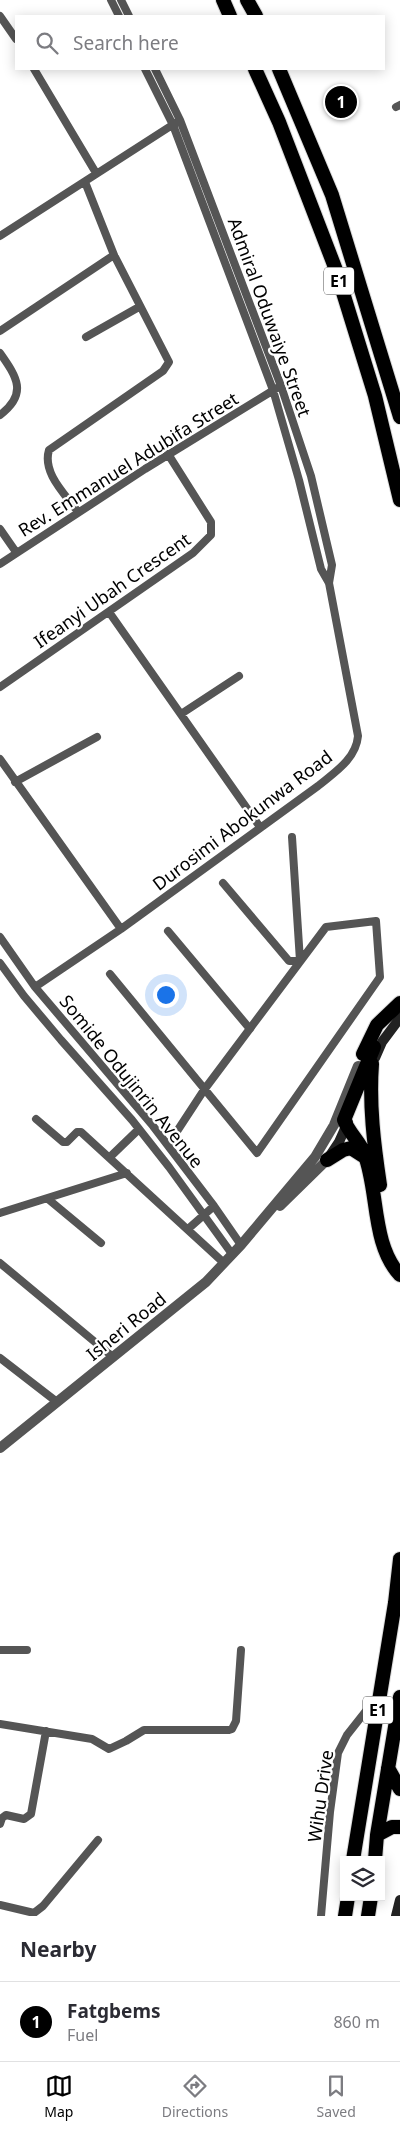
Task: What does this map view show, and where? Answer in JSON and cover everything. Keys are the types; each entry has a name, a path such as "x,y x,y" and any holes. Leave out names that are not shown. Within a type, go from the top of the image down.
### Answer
{"highway":[{"path":"222,0 230,15"},
{"path":"247,0 255,15"},
{"name":"E1","path":"256,70 336,270 375,396 400,500"},
{"name":"E1","path":"279,70 332,195 400,417"},
{"path":"400,1003 377,1025 365,1065 370,1088 375,1152 386,1219 393,1250 400,1263"},
{"path":"374,1047 344,1120 364,1152 386,1251 394,1268 400,1275"},
{"path":"327,1160 342,1150 351,1148 365,1157"},
{"name":"E1","path":"354,1856 395,1603 400,1559"},
{"name":"E1","path":"374,1856 400,1697"},
{"path":"388,1768 400,1789"},
{"path":"377,1835 392,1827 400,1827"},
{"path":"345,1916 347,1901"},
{"path":"368,1916 370,1901"}],"main road":[{"name":"Isheri Road","path":"327,1160 346,1126 365,1065 388,1024 400,1013"},
{"name":"Isheri Road","path":"365,1065 400,1018"},
{"path":"398,1914 400,1900"}],"street":[{"path":"111,0 118,15"},
{"path":"122,0 129,15"},
{"path":"0,16 15,38"},
{"path":"35,70 96,173"},
{"name":"Admiral Oduwaiye Street","path":"145,70 172,125 273,390"},
{"name":"Admiral Oduwaiye Street","path":"155,70 180,120 281,386 311,476 332,565 330,583"},
{"path":"0,236 180,120"},
{"path":"78,512 49,472 46,463 49,450 167,368 168,362 114,255 85,182"},
{"path":"0,331 114,255"},
{"path":"86,338 139,306"},
{"path":"0,354 12,371 18,385 15,399 0,416"},
{"name":"Rev. Emmanuel Adubifa Street","path":"0,564 168,454 281,386"},
{"name":"Durosimi Abokunwa Road","path":"36,987 121,929 338,770 353,754 357,744 358,736 330,583 321,569 300,480 273,390"},
{"name":"Ifeanyi Ubah Crescent","path":"0,687 194,552 211,535 212,522 168,454"},
{"path":"0,529 16,552"},
{"path":"109,612 260,827"},
{"path":"181,714 239,676"},
{"path":"16,782 97,737"},
{"path":"0,759 121,929"},
{"path":"292,837 300,962"},
{"path":"223,883 289,961 300,962"},
{"path":"110,974 204,1090 257,1153 380,977 376,921 326,927 204,1090 168,1145"},
{"path":"168,931 250,1029"},
{"name":"Somide Odujinrin Avenue","path":"0,936 36,987 168,1145 241,1245"},
{"path":"0,962 42,1019 139,1129 232,1254"},
{"path":"42,1019 54,1009"},
{"name":"Isheri Road","path":"0,1448 206,1282 264,1220 315,1158 365,1065"},
{"path":"36,1119 63,1142 67,1142 76,1132 81,1132 224,1263"},
{"path":"110,1157 139,1129"},
{"name":"Isheri Road","path":"264,1220 291,1197 327,1160"},
{"path":"0,1213 127,1173"},
{"path":"48,1199 101,1243"},
{"path":"188,1229 214,1206"},
{"path":"0,1263 113,1357"},
{"path":"0,1358 56,1402"},
{"path":"0,1650 27,1650"},
{"path":"0,1724 92,1739 109,1749 144,1730 232,1728 236,1721 241,1650"},
{"name":"Wihu Drive","path":"321,1916 330,1812 338,1753 347,1735 380,1694"},
{"path":"0,1824 2,1818 6,1815 24,1819 31,1814 46,1731"},
{"path":"0,1905 34,1914 43,1906 98,1840"}],"place":[{"name":"Fatgbems","path":"341,102"}]}
